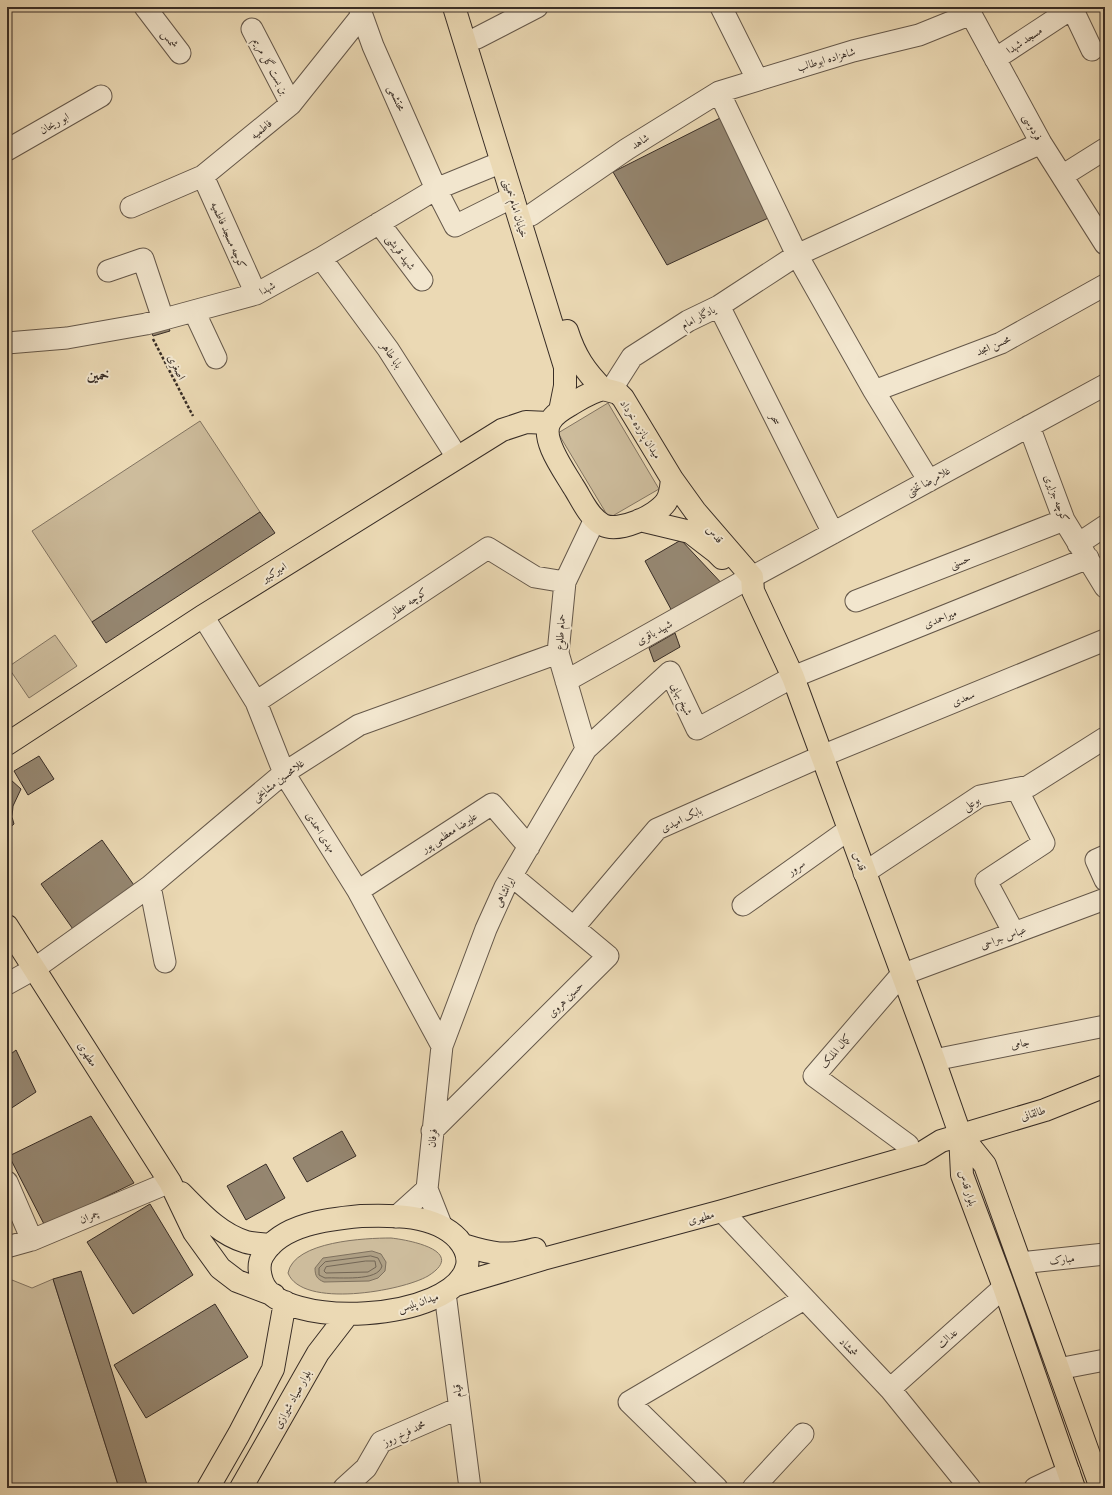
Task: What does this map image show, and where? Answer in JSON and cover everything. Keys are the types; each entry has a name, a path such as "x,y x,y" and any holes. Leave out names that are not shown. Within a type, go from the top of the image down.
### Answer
{"main road":[{"name":"خیابان امام خمینی","path":"454,7 565,367 566,386 554,417"},
{"name":"خیابان امام خمینی","path":"467,7 546,268 572,346 586,371 607,389"},
{"path":"607,389 589,393 554,417 550,443 556,459 595,519 603,525 612,527 629,525 640,520 658,510 666,502 671,492 672,479"},
{"name":"میدان پانزده خرداد","path":"607,389 618,393 622,398 672,479"},
{"name":"امیرکبیر","path":"8,740 203,616 502,430 526,422 554,417"},
{"name":"قدس","path":"672,479 694,511 749,583 793,677 901,975 934,1060 950,1137"},
{"name":"قدس","path":"640,520 690,532 716,552 749,583"},
{"name":"مطهری","path":"7,926 170,1182 194,1232 220,1268 238,1281 280,1299"},
{"name":"طالقانی","path":"950,1137 1045,1110 1105,1086"},
{"name":"مطهری","path":"451,1289 543,1259 718,1206 919,1141 950,1137"},
{"name":"مطهری","path":"463,1245 485,1252 514,1255 718,1206 920,1154 950,1137"},
{"name":"بلوار قدس","path":"950,1137 985,1165 1058,1369 1099,1464 1101,1488"},
{"name":"بلوار قدس","path":"950,1137 962,1175 1004,1287 1072,1480"},
{"name":"مطهری","path":"170,1182 209,1221 226,1234 246,1242 271,1245"},
{"path":"208,1488 239,1434 273,1369 280,1299 264,1285 259,1271 262,1256 271,1245 295,1230 326,1221 361,1216 396,1217 426,1221 442,1227 453,1234 463,1245 468,1259 465,1274 451,1289"},
{"name":"میدان پلیس","path":"280,1299 314,1311 348,1314 402,1309 432,1300 451,1289"},
{"name":"بلوار صیاد شیرازی","path":"241,1488 264,1451 318,1353 348,1314"},
{"path":"239,1434 264,1451"}],"street":[{"name":"شمس","path":"145,7 180,53"},
{"path":"477,38 537,7"},
{"path":"721,7 756,79"},
{"path":"1073,8 1092,50"},
{"name":"مسجد شهدا","path":"995,59 1073,8"},
{"name":"فاطمیه","path":"131,207 203,176 291,104 360,11"},
{"name":"محتشمی","path":"360,11 373,46 436,189 455,226 513,197"},
{"name":"شاهزاده ابوطالب","path":"756,79 853,51 919,36 969,11"},
{"name":"فردوسی","path":"969,11 1041,143 1062,176 1099,221 1105,244"},
{"name":"بن بست گل مریم","path":"252,28 291,104"},
{"name":"شاهد","path":"531,216 627,149 719,92 756,79"},
{"path":"719,92 797,255 874,391 929,481"},
{"name":"ابو ریحان","path":"7,150 101,96"},
{"name":"یادگار امام","path":"607,389 632,357 688,321 719,306 797,255 1041,143"},
{"path":"1062,176 1105,149"},
{"name":"شهدا","path":"7,343 67,338 155,322 256,294 321,258 436,189 502,162"},
{"name":"کوچه مسجد فاطمیه","path":"203,176 256,294"},
{"name":"شهید قریشی","path":"379,223 422,280"},
{"name":"بابا طاهر","path":"321,258 388,349 457,457"},
{"path":"108,271 143,259 155,322"},
{"name":"محسن امجد","path":"874,391 1001,343 1105,285"},
{"name":"سحر","path":"719,306 833,533"},
{"path":"194,311 216,358"},
{"name":"غلامرضا تختی","path":"749,583 833,533 1105,385"},
{"name":"کوچه جزایری","path":"1029,426 1064,520 1105,587"},
{"name":"حمام طلوع","path":"586,749 558,653 565,582 595,519"},
{"name":"حسنی","path":"856,601 1064,520"},
{"name":"میراحمدی","path":"793,677 1083,551 1105,526"},
{"name":"کوچه عطار","path":"256,702 488,548 535,577 565,582"},
{"name":"شهید باقری","path":"566,681 749,583"},
{"name":"مهدی احمدی","path":"203,616 256,702 284,773 358,891 442,1046"},
{"name":"سعدی","path":"822,756 1105,640"},
{"name":"غلامحسین مشایخی","path":"7,984 34,969 150,886 284,773 359,724 558,653"},
{"name":"شیخ بهایی","path":"586,749 670,672 697,729 793,677"},
{"name":"بوعلی","path":"864,873 980,796 1029,786 1105,738"},
{"name":"ایرانشاهی","path":"442,1046 486,929 512,876 586,749"},
{"name":"بابک امیدی","path":"574,927 658,829 822,756"},
{"path":"1014,933 986,881 1044,843 1017,789"},
{"name":"علیرضا معظمی پور","path":"358,891 492,804 529,847"},
{"name":"سرور","path":"743,905 848,830"},
{"path":"1105,856 1096,860 1105,880"},
{"name":"حسین هروی","path":"432,1131 608,956 512,876"},
{"path":"150,886 165,962"},
{"name":"عباس جراحی","path":"901,975 1105,899"},
{"name":"کمال الملک","path":"901,975 814,1076 908,1145"},
{"name":"جامی","path":"934,1060 1105,1026"},
{"name":"فرفان","path":"442,1046 427,1188 442,1227"},
{"path":"7,1182 32,1240"},
{"name":"چمران","path":"7,1247 32,1240 170,1182"},
{"path":"396,1217 427,1188"},
{"name":"شمشاد","path":"718,1206 890,1389 970,1488"},
{"name":"مبارک","path":"1020,1263 1105,1254"},
{"name":"عدالت","path":"890,1389 1004,1287"},
{"name":"قیام","path":"451,1289 459,1408 470,1488"},
{"path":"717,1488 629,1402 804,1299"},
{"path":"1058,1369 1105,1360"},
{"name":"محمد فرخ روز","path":"344,1488 366,1468 381,1442 459,1408"},
{"path":"753,1488 803,1434"},
{"path":"1035,1488 1072,1480"}],"path":[{"name":"اصغری","path":"155,322 193,416"}],"shaded area":[{"path":"608,403 659,489 609,518 558,433"},
{"path":"200,421 260,512 92,622 32,531"},
{"path":"55,635 77,666 29,698 8,667"},
{"path":"391,1238 410,1241 431,1248 439,1254 442,1260 439,1267 428,1276 415,1282 397,1287 354,1294 332,1294 312,1291 297,1284 288,1273 293,1262 303,1254 317,1248 349,1241"},
{"path":"7,1278 32,1288 53,1279 119,1488 7,1488"}],"water":[{"path":"372,1251 381,1254 386,1262 385,1271 378,1278 369,1281 324,1282 316,1275 315,1268 323,1258"}],"building":[{"path":"728,114 777,214 667,265 613,172"},
{"path":"168,326 170,331 153,336 151,331"},
{"path":"260,512 275,533 106,643 92,622"},
{"path":"681,540 726,588 673,613 645,561"},
{"path":"675,633 680,647 654,662 649,648"},
{"path":"39,756 54,779 28,795 14,771"},
{"path":"11,780 21,789 13,806 12,817 14,824 7,830 7,785"},
{"path":"102,840 136,888 75,932 41,884"},
{"path":"16,1050 36,1092 7,1111 7,1057"},
{"path":"91,1116 134,1183 45,1226 9,1156"},
{"path":"342,1131 356,1156 307,1182 293,1158"},
{"path":"266,1164 285,1198 246,1220 227,1186"},
{"path":"150,1204 193,1275 133,1314 87,1242"},
{"path":"81,1271 148,1488 119,1488 53,1279"},
{"path":"215,1304 248,1357 146,1418 114,1365"}],"district":[{"name":"خمین","path":"98,375"}]}
